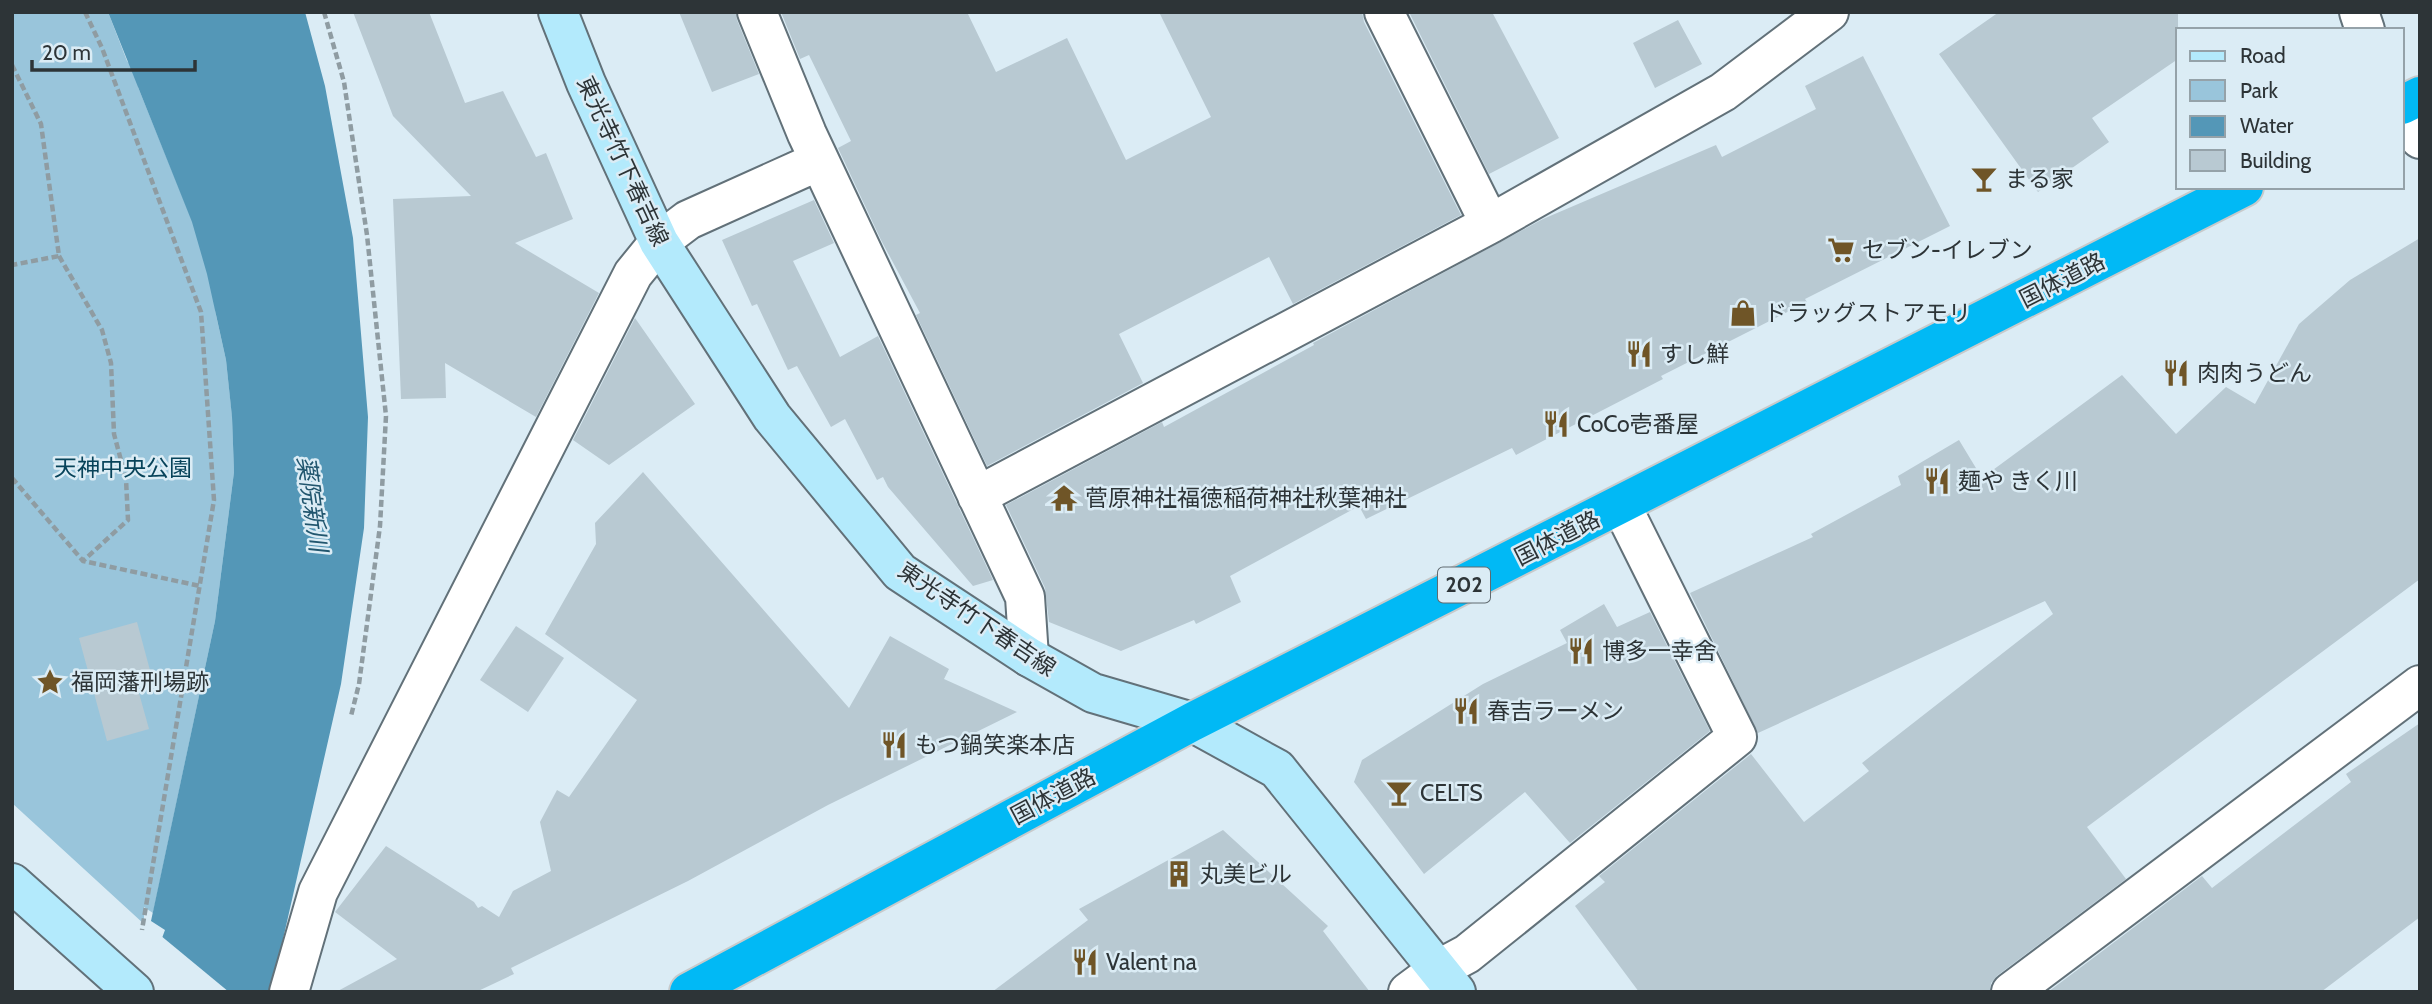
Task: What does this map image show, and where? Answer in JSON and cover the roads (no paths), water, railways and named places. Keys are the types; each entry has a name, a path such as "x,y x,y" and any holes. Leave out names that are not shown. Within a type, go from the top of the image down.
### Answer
{"highway":[{"path":"2404,104 2420,96"},
{"name":"国体道路","path":"689,992 1192,722 2240,189"}],"main road":[{"name":"東光寺竹下春吉線","path":"558,12 586,83 659,242 772,417 900,572 1029,657 1093,693 1192,722 1277,769 1447,980"},
{"path":"12,883 132,989"}],"street":[{"path":"757,12 819,160 1025,597 1029,657"},
{"path":"1384,12 1490,224"},
{"path":"977,496 1490,224 1723,92 1829,12"},
{"path":"2404,122 2420,139"},
{"path":"289,992 318,892 633,274 659,242 688,220 819,160"},
{"path":"1408,992 1447,980 1467,954 1737,737 1621,505"},
{"path":"2011,992 2420,685"}],"water":[{"name":"薬院新川","path":"108,12 305,12 325,86 353,238 368,417 364,528 341,684 271,992 142,992 165,930 151,921 215,621 234,472 226,360 207,274 192,222"}],"place":[{"name":"まる家","path":"1984,179"},
{"name":"セブン-イレブン","path":"1841,250"},
{"name":"ドラッグストアモリ","path":"1743,313"},
{"name":"すし鮮","path":"1639,354"},
{"name":"肉肉うどん","path":"2176,373"},
{"name":"CoCo壱番屋","path":"1556,424"},
{"name":"麺や きく川","path":"1937,481"},
{"name":"菅原神社福徳稲荷神社秋葉神社","path":"1064,498"},
{"name":"博多一幸舍","path":"1581,651"},
{"name":"福岡藩刑場跡","path":"50,682"},
{"name":"春吉ラーメン","path":"1466,711"},
{"name":"もつ鍋笑楽本店","path":"894,745"},
{"name":"CELTS","path":"1399,793"},
{"name":"丸美ビル","path":"1179,874"},
{"name":"Valent na","path":"1085,962"}],"park label":[{"name":"天神中央公園","path":"123,468"}]}
